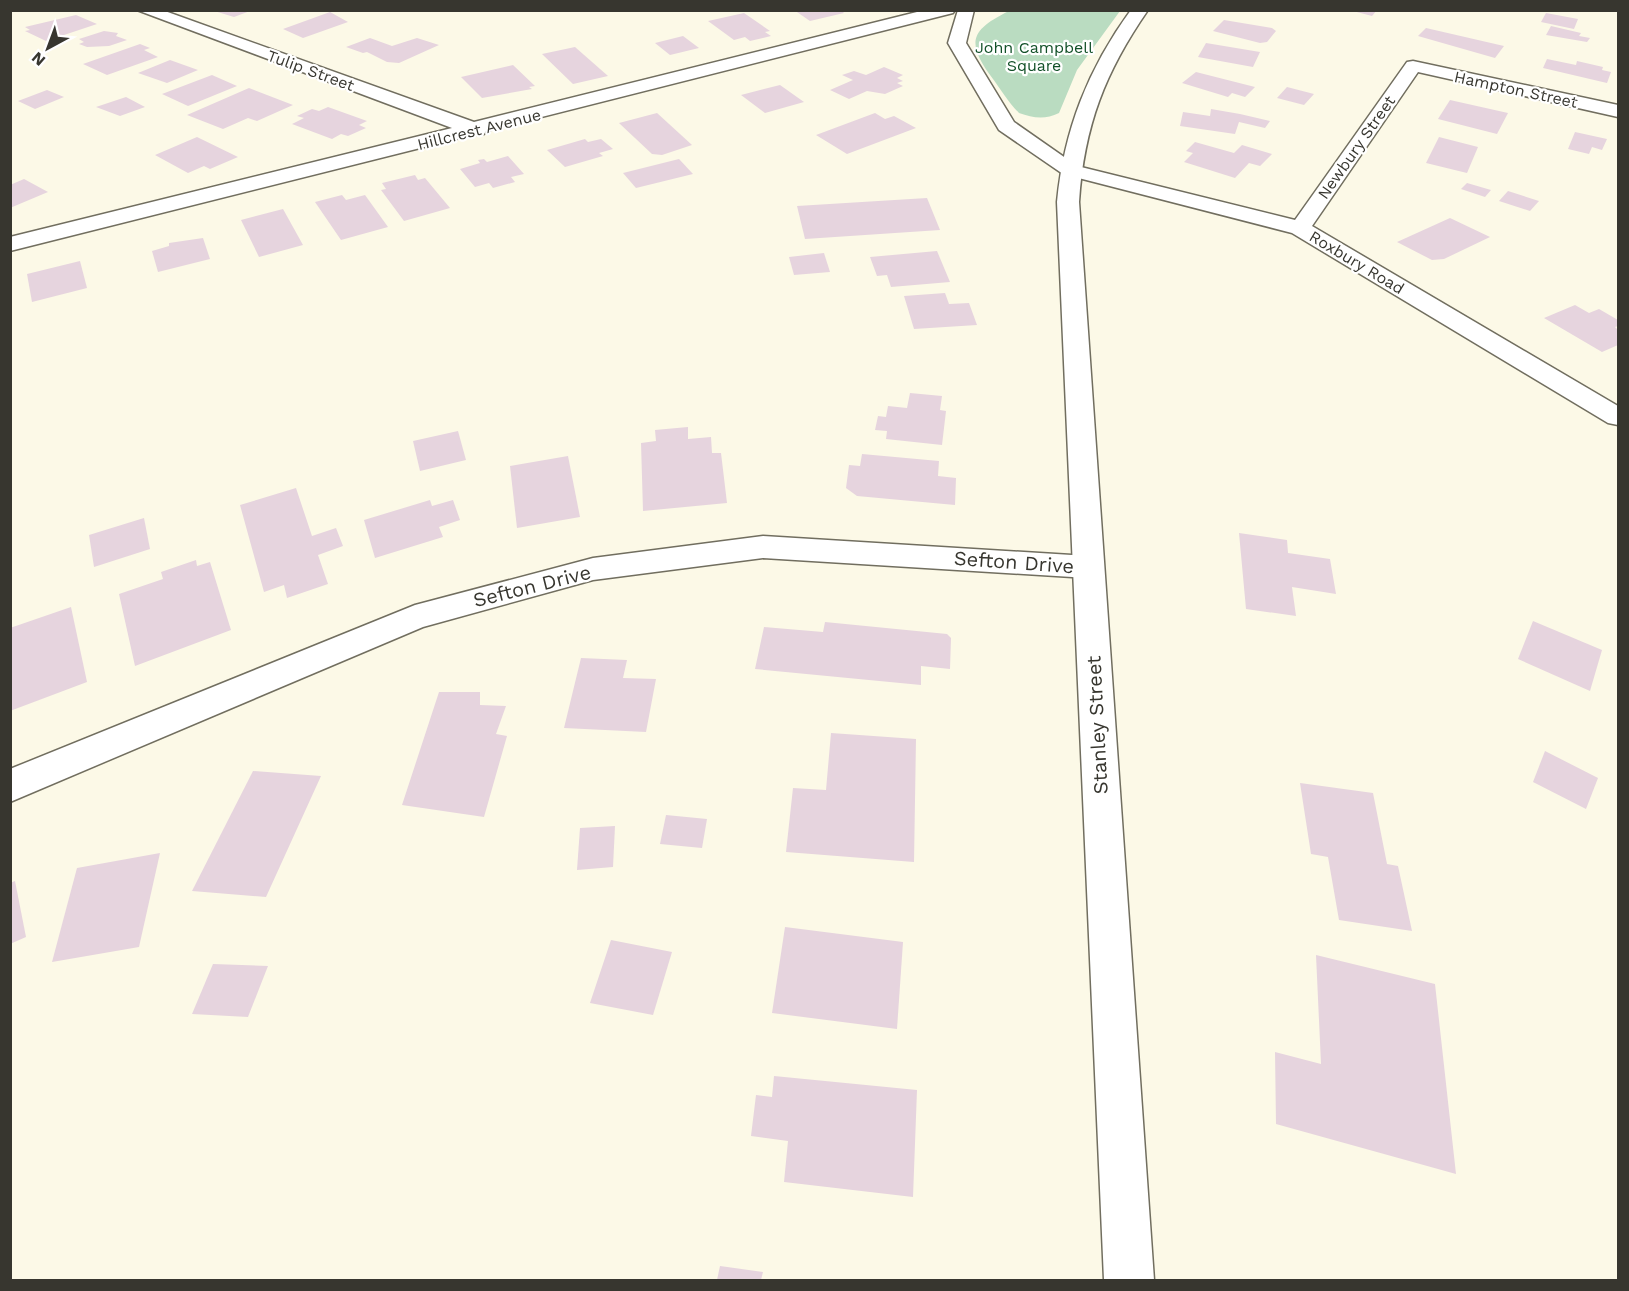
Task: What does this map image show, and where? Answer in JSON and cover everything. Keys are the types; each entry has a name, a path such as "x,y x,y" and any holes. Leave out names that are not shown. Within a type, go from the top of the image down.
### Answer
{"street":[{"name":"Tulip Street","path":"145,10 477,130"},
{"name":"Hillcrest Avenue","path":"10,244 477,130 947,10"},
{"path":"966,10 957,43 1006,126 1070,170"},
{"name":"Stanley Street","path":"1129,1281 1068,235 1070,170 1077,131 1091,91 1114,47 1140,10"},
{"name":"Hampton Street","path":"1413,66 1618,111"},
{"name":"Newbury Street","path":"1300,228 1413,66"},
{"name":"Roxbury Road","path":"1070,170 1300,228 1618,417"},
{"name":"Sefton Drive","path":"10,786 415,617 593,569 763,547 1088,567"}],"green space":[{"name":"John Campbell Square","path":"1009,11 1120,11 1077,70 1059,113 1039,118 1019,113 1002,92 979,56 976,39 979,32 995,18"}],"building":[{"path":"211,10 250,10 250,11 234,17"},
{"path":"794,10 841,10 844,13 810,21"},
{"path":"1349,10 1377,10 1372,16"},
{"path":"330,12 348,22 303,38 283,29"},
{"path":"744,13 770,31 765,32 771,36 750,41 745,37 734,40 708,21"},
{"path":"1546,13 1578,19 1574,29 1541,22"},
{"path":"76,15 97,24 46,41 25,31 30,30 25,27"},
{"path":"1224,20 1272,28 1276,31 1267,42 1260,43 1213,31"},
{"path":"1551,26 1581,33 1579,36 1590,38 1587,42 1546,35"},
{"path":"1426,28 1504,46 1495,58 1418,36"},
{"path":"104,31 118,33 116,36 127,40 109,46 87,47 79,44 84,42 79,39"},
{"path":"683,36 699,48 670,55 655,43"},
{"path":"370,38 392,46 417,38 439,45 399,63 387,62 367,52 363,53 346,47"},
{"path":"1206,43 1260,52 1253,67 1198,57"},
{"path":"140,44 150,48 144,50 158,57 107,75 83,64"},
{"path":"575,47 608,76 573,84 542,54"},
{"path":"1547,59 1576,65 1577,61 1603,67 1602,70 1611,72 1607,83 1543,68"},
{"path":"170,60 198,70 167,83 138,73"},
{"path":"513,65 535,86 529,87 532,89 482,98 461,77"},
{"path":"884,67 903,75 897,78 903,81 897,83 903,86 885,94 867,91 849,99 830,90 853,80 842,75 854,71 866,75"},
{"path":"1196,72 1255,87 1245,97 1232,93 1228,97 1182,83"},
{"path":"212,75 237,86 188,106 162,94"},
{"path":"780,85 804,102 765,113 741,95"},
{"path":"1287,87 1314,94 1304,105 1277,98"},
{"path":"249,88 293,105 257,121 248,118 223,129 187,115"},
{"path":"47,90 64,97 35,109 18,101"},
{"path":"126,97 145,107 120,116 96,107"},
{"path":"1450,100 1508,113 1497,134 1438,119"},
{"path":"328,107 367,121 359,125 366,128 348,136 341,134 332,139 292,124 304,118 297,116 312,109 319,111"},
{"path":"1211,109 1270,121 1265,128 1239,122 1235,134 1180,126 1183,112 1210,116"},
{"path":"657,113 692,145 662,155 652,154 619,123"},
{"path":"875,113 885,119 894,116 916,128 847,154 816,135"},
{"path":"1575,132 1607,139 1602,150 1592,147 1589,154 1568,149"},
{"path":"197,137 238,157 210,169 204,166 188,173 155,155"},
{"path":"1439,137 1478,147 1467,173 1426,163"},
{"path":"585,139 588,142 601,139 613,149 599,153 603,156 565,167 547,150"},
{"path":"1195,142 1234,153 1242,145 1272,154 1260,166 1249,163 1235,178 1184,162 1193,153 1186,151"},
{"path":"508,156 524,174 511,177 515,182 493,188 489,183 475,187 460,169 480,163 478,160 484,159 487,162"},
{"path":"679,159 693,174 636,188 623,173"},
{"path":"415,175 418,180 425,178 450,208 404,221 381,190 386,189 382,183"},
{"path":"24,179 48,192 10,208 10,185"},
{"path":"1467,183 1491,190 1485,197 1461,189"},
{"path":"1508,191 1539,201 1530,211 1499,201"},
{"path":"342,195 346,200 365,195 388,227 341,240 315,202"},
{"path":"927,198 940,230 805,239 797,206"},
{"path":"283,209 303,245 259,257 241,220"},
{"path":"1450,218 1490,237 1444,259 1432,260 1397,242"},
{"path":"203,238 210,259 158,272 152,251 169,246 169,243"},
{"path":"937,251 950,282 891,287 887,275 877,276 870,257"},
{"path":"824,253 830,272 794,275 789,257"},
{"path":"80,261 87,288 32,302 27,274"},
{"path":"945,293 949,304 969,303 977,325 914,329 904,296"},
{"path":"1575,305 1589,313 1599,309 1618,320 1618,326 1615,327 1618,330 1618,345 1602,352 1544,318"},
{"path":"910,393 942,396 940,410 946,411 942,445 886,439 887,431 875,430 878,416 886,417 888,406 907,408"},
{"path":"688,427 688,439 711,437 712,453 721,453 727,503 643,511 641,443 656,441 655,430"},
{"path":"458,431 466,460 420,471 413,441"},
{"path":"862,454 939,461 938,476 956,478 955,505 857,496 846,488 849,465 860,466"},
{"path":"568,456 580,517 517,528 510,466"},
{"path":"296,488 312,536 336,528 343,546 318,555 328,584 287,598 284,585 264,592 240,505"},
{"path":"430,500 432,506 453,500 460,520 439,527 443,537 375,558 364,520"},
{"path":"144,518 150,549 94,567 89,535"},
{"path":"1239,533 1287,540 1288,553 1330,559 1336,594 1292,587 1296,616 1246,609"},
{"path":"196,560 197,566 210,562 231,630 135,666 119,594 163,579 161,572"},
{"path":"71,607 87,682 10,711 10,628"},
{"path":"1533,621 1602,650 1590,691 1518,659"},
{"path":"825,622 947,634 951,638 950,669 921,666 921,685 755,669 764,627 823,632"},
{"path":"581,658 627,660 623,678 656,679 646,732 564,728"},
{"path":"439,692 480,692 480,705 506,706 496,734 507,736 484,817 402,805"},
{"path":"831,733 916,739 914,862 786,852 793,788 826,790"},
{"path":"1545,751 1598,778 1586,809 1533,782"},
{"path":"253,771 321,776 266,897 192,891"},
{"path":"1300,783 1373,793 1387,864 1398,866 1412,931 1339,920 1328,857 1311,854"},
{"path":"666,815 707,819 702,848 660,844"},
{"path":"615,826 613,867 577,870 580,828"},
{"path":"160,853 139,947 52,962 77,868"},
{"path":"15,881 26,937 10,944 10,883"},
{"path":"785,927 903,942 897,1029 772,1013"},
{"path":"611,940 672,952 653,1015 590,1003"},
{"path":"1316,955 1435,984 1456,1174 1276,1124 1275,1052 1321,1064"},
{"path":"213,964 268,966 248,1017 192,1014"},
{"path":"774,1076 917,1090 913,1197 784,1182 788,1141 751,1136 756,1095 772,1097"},
{"path":"720,1266 763,1272 761,1280 717,1280"}]}
